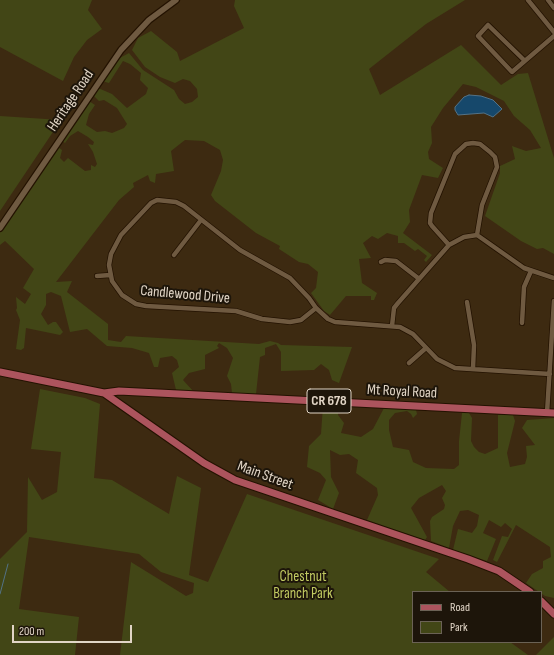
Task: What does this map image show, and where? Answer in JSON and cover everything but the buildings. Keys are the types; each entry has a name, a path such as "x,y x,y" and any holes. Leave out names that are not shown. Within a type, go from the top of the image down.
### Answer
{"main road":[{"name":"Main Street","path":"0,372 104,393 214,470 235,480 475,562 511,578 529,591"},
{"name":"Mt Royal Road","path":"104,393 116,391 550,413"},
{"path":"134,415 125,407 123,400 127,394 137,392"},
{"path":"542,602 554,614"}],"street":[{"name":"Heritage Road","path":"0,228 121,50 148,20 176,0"},
{"path":"528,0 554,32"},
{"path":"548,0 554,8"},
{"path":"525,61 488,26 478,36 512,72 525,61 553,37"},
{"path":"449,245 435,231 430,223 431,213 454,154 466,144 472,143 480,144 490,152 495,157 497,167 482,205 477,235"},
{"path":"97,276 110,275 109,264 113,246 133,221 151,203 157,200 176,202 184,206 240,250 290,278 309,298 316,308 328,319 335,322 392,326 411,332 437,359 449,367 550,374"},
{"path":"174,255 201,220"},
{"path":"392,326 394,308 418,278 449,245 464,237 477,235 496,247 518,265 531,271 554,278"},
{"path":"381,262 385,260 396,261 418,278"},
{"path":"522,323 524,287 531,271"},
{"name":"Candlewood Drive","path":"110,275 112,281 122,295 136,304 146,306 236,311 262,319 290,322 301,320 316,308"},
{"path":"550,413 550,374 554,301"},
{"path":"467,302 474,345 473,369"},
{"path":"408,363 426,348"}],"green space":[{"path":"0,0 92,0 88,10 102,29 87,40 74,57 63,81 0,47"},
{"path":"235,0 465,0 426,24 369,69 380,95 461,45 501,85 518,74 528,73 554,158 554,254 543,248 537,249 521,241 485,216 500,173 500,166 515,159 512,146 526,151 541,148 530,130 514,116 504,101 476,87 463,84 443,108 431,127 432,143 428,152 429,159 443,168 438,178 422,175 409,210 410,222 403,233 432,255 426,262 424,260 427,256 418,249 415,251 404,243 398,243 398,236 387,233 378,239 372,236 363,243 371,258 359,259 362,283 377,293 374,300 371,300 371,296 346,296 330,315 324,311 311,293 316,288 318,272 308,264 299,262 279,249 280,246 256,233 215,201 211,195 221,171 223,160 220,150 204,141 185,140 171,151 174,171 156,174 155,183 150,181 148,175 133,183 134,187 119,200 56,282 72,281 67,292 108,324 108,340 121,342 126,336 259,344 270,341 281,345 352,347 339,383 332,380 329,370 321,364 314,370 281,371 281,352 276,344 265,348 265,355 260,357 256,394 232,393 231,384 227,376 233,358 227,348 219,343 217,346 219,348 205,355 205,369 189,373 183,380 194,392 176,390 172,373 179,367 177,360 172,356 160,358 158,367 154,367 149,353 132,348 107,346 87,329 70,332 61,296 51,292 46,294 46,305 41,314 48,325 56,322 63,332 60,335 26,328 24,348 21,350 16,349 20,320 16,310 16,297 25,304 31,294 23,288 34,269 5,241 0,245 0,232 58,147 62,150 60,158 64,162 68,158 85,171 91,170 91,165 95,167 97,164 93,152 88,144 93,145 94,142 88,137 78,131 70,136 65,143 62,141 89,101 95,105 89,114 86,125 97,132 105,131 112,133 124,128 127,124 117,108 104,100 99,101 93,95 98,88 112,94 127,108 146,94 148,88 140,80 141,73 130,64 123,61 109,83 102,81 116,60 129,53 143,70 174,90 179,99 185,104 192,102 198,97 197,89 190,81 183,79 175,83 160,77 145,67 132,50 138,38 151,31 177,52 180,61 244,28 234,6"},
{"path":"0,116 61,120 0,211"},
{"name":"Chestnut Branch Park","path":"40,389 85,398 100,404 94,478 112,480 169,514 177,476 201,488 189,575 208,582 247,494 439,559 426,572 449,591 412,591 412,643 511,643 528,655 120,655 131,562 186,596 193,593 194,583 161,572 139,554 29,537 19,609 79,617 75,655 0,655 0,559 27,532 28,477 42,500 57,492 61,452 31,449"},
{"path":"323,405 339,405 338,415 344,423 341,433 361,437 373,429 384,408 416,410 417,414 413,418 407,411 395,413 389,420 389,430 393,447 409,450 413,462 426,468 454,469 459,465 459,441 462,413 469,413 472,418 471,441 479,452 485,454 498,448 498,415 513,415 515,421 507,453 510,467 525,464 527,457 526,446 535,445 522,428 527,420 554,418 554,598 545,596 542,594 542,591 538,591 526,583 532,574 543,568 543,561 551,557 550,547 516,525 497,562 493,560 502,536 508,537 512,529 505,523 501,527 489,520 483,533 496,539 487,561 453,550 458,529 472,533 477,526 479,515 468,510 460,511 453,526 449,548 431,541 430,521 432,517 444,509 445,505 442,498 446,491 442,485 419,498 411,508 427,537 425,540 367,520 378,495 377,488 356,473 358,460 349,454 340,455 330,450 331,477 339,493 333,509 318,500 326,480 320,473 307,467 309,446 321,434"},
{"path":"554,637 554,655 536,655"}],"water":[{"path":"469,95 481,96 493,100 502,109 493,117 484,113 458,115 455,107 464,97"}],"waterway":[{"path":"0,594 8,564"}]}
